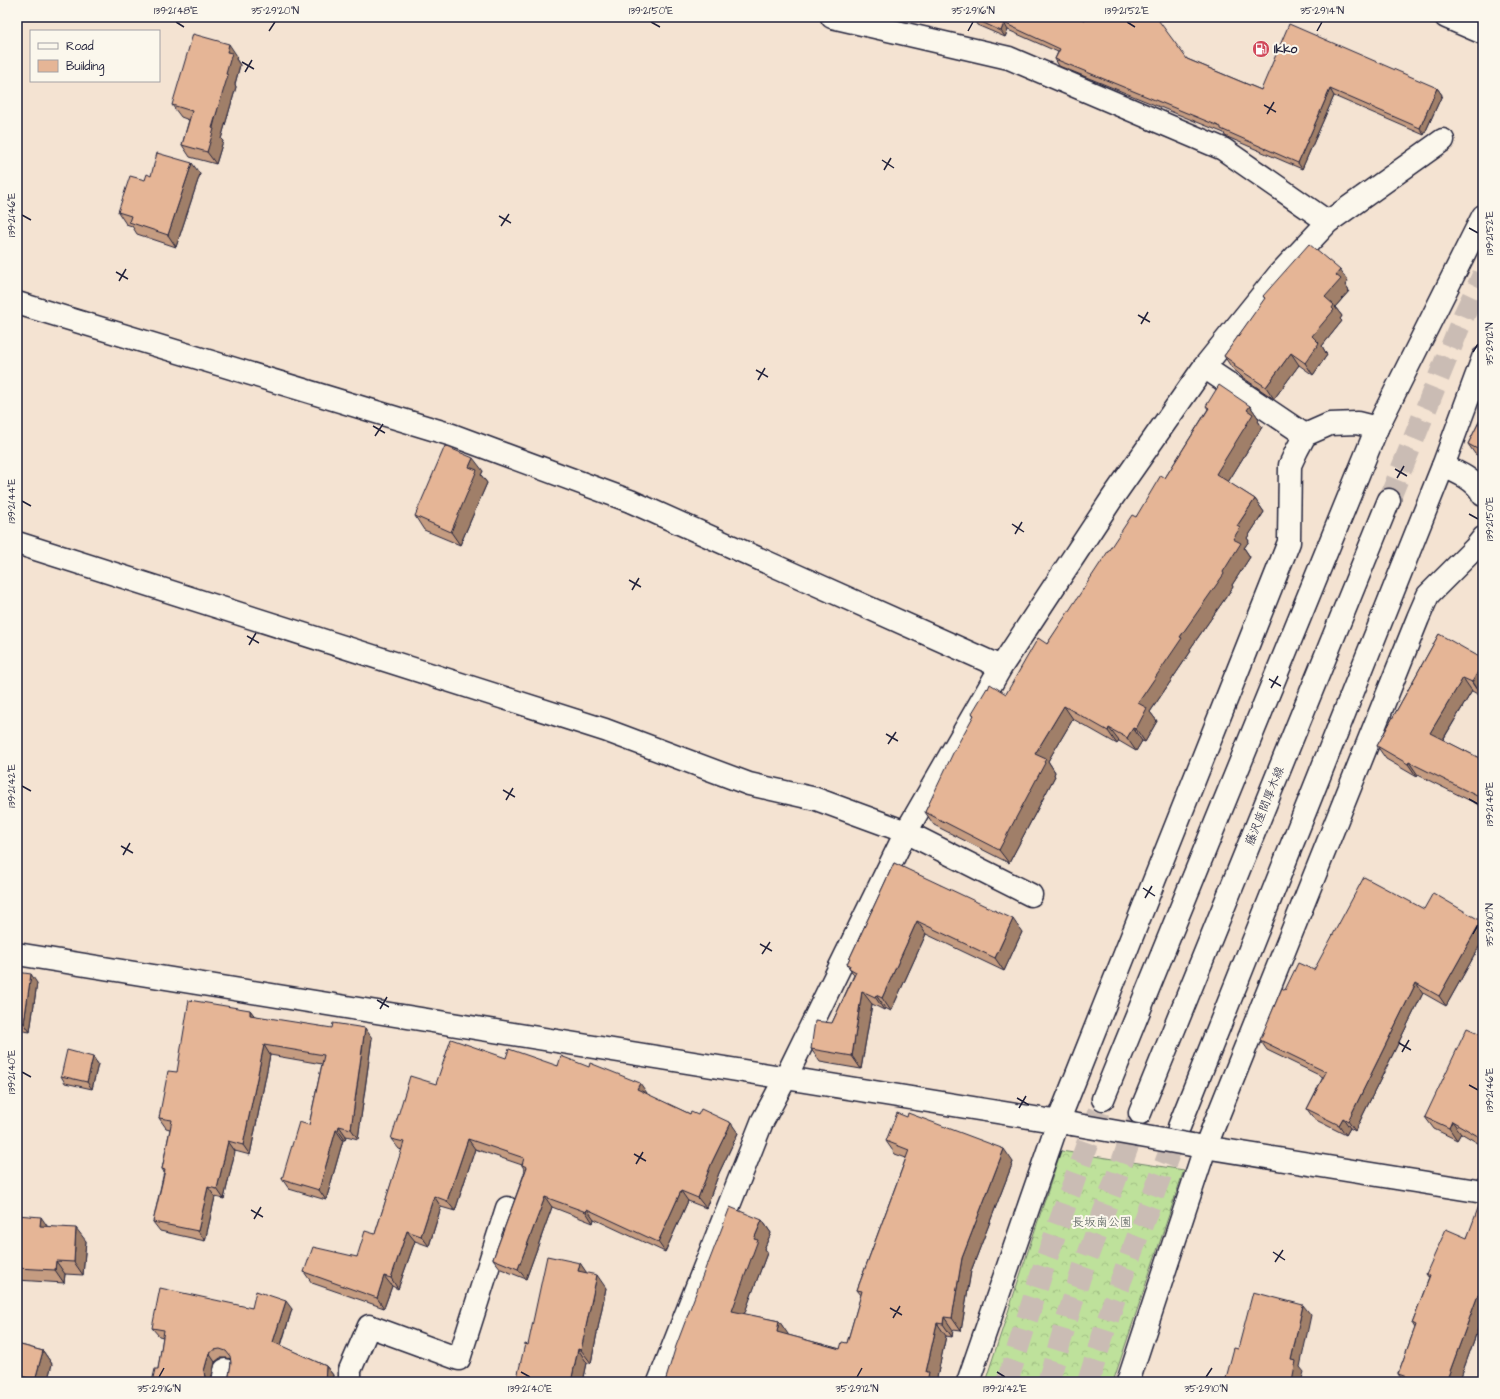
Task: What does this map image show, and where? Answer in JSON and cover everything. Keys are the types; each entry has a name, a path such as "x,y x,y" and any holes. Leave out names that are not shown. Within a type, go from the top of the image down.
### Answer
{"main road":[{"path":"832,17 1009,58 1224,149 1328,222"},
{"path":"1446,17 1483,33"},
{"path":"659,1382 762,1122 786,1077 906,832 1001,666 1113,497 1204,368 1279,274 1328,222 1443,140"},
{"path":"1103,1099 1377,428 1483,216"},
{"path":"17,303 452,435 630,501 1001,666"},
{"path":"1179,1127 1443,466 1483,358"},
{"path":"1204,368 1305,436"},
{"path":"968,1382 1065,1123 1289,542 1290,465 1305,436 1330,424 1357,423 1377,428"},
{"path":"1443,466 1461,474 1480,489 1483,495"},
{"name":"藤沢座間厚木線","path":"1140,1113 1389,500"},
{"path":"1128,1382 1199,1146 1428,595 1483,538"},
{"path":"17,543 605,730 749,784 816,799 906,832 1031,896"},
{"path":"17,954 786,1077 1483,1192"},
{"path":"350,1382 350,1370 368,1326 459,1359 507,1208"}],"green space":[{"name":"長坂南公園","path":"1061,1151 1184,1170 1113,1382 985,1382"}],"building":[{"path":"973,17 1079,17 1085,20 1086,17 1156,17 1187,59 1261,90 1289,24 1437,88 1420,128 1330,89 1298,163 1221,129 1221,127 1055,59 1060,49 1004,23 1001,31"},
{"path":"193,34 229,44 227,52 232,53 226,74 228,75 212,128 214,129 207,152 182,145 192,111 172,105"},
{"path":"157,153 192,163 168,235 129,222 131,216 118,212 130,176 145,180 147,174 151,176"},
{"path":"1309,244 1340,270 1336,275 1341,279 1325,297 1334,305 1332,308 1334,310 1312,336 1319,343 1305,363 1291,353 1266,387 1234,366 1235,364 1224,356 1265,298 1263,296"},
{"path":"1219,385 1250,406 1247,410 1253,414 1216,474 1255,499 1237,526 1240,528 1233,539 1241,543 1223,572 1224,574 1180,637 1182,638 1138,703 1147,708 1136,729 1133,728 1127,738 1109,728 1108,731 1064,706 1035,754 1046,759 1044,762 1045,763 999,850 925,812 954,751 974,715 972,713 987,688 988,689 990,684 1006,694 1038,638 1047,644 1132,515 1136,517 1161,475 1165,478 1209,408 1206,406"},
{"path":"1483,414 1483,452 1468,444"},
{"path":"445,446 473,458 469,467 477,470 451,532 415,516"},
{"path":"1439,634 1483,659 1483,663 1472,682 1463,678 1430,733 1483,760 1483,799 1409,762 1408,764 1377,746"},
{"path":"894,863 1013,919 995,958 917,921 882,998 876,995 875,997 862,991 852,1056 811,1049 815,1021 832,1023 856,972 849,968 850,965 847,964"},
{"path":"1364,877 1424,909 1433,893 1481,921 1439,996 1416,983 1348,1121 1343,1118 1339,1125 1307,1109 1326,1072 1260,1040 1282,988 1285,990 1298,963 1314,970"},
{"path":"17,972 31,974 24,1023 17,1022"},
{"path":"189,1000 250,1010 250,1015 332,1028 333,1023 365,1028 351,1129 339,1126 338,1130 336,1130 319,1190 282,1179 299,1122 309,1125 324,1055 264,1045 243,1145 228,1141 217,1189 208,1187 198,1231 153,1222 165,1170 162,1169 172,1120 159,1118 168,1071 177,1072"},
{"path":"1467,1028 1483,1035 1483,1139 1452,1121 1449,1128 1425,1117"},
{"path":"451,1039 506,1058 509,1049 558,1066 561,1056 589,1067 590,1063 640,1083 637,1089 690,1114 691,1112 698,1115 701,1109 731,1123 712,1162 698,1198 681,1191 658,1242 587,1209 586,1212 545,1197 518,1269 493,1259 527,1167 522,1165 524,1158 468,1139 447,1201 434,1196 421,1236 407,1231 391,1278 384,1276 377,1298 304,1272 313,1247 357,1257 365,1231 375,1234 404,1142 391,1139 410,1076 436,1084"},
{"path":"67,1050 93,1057 87,1082 61,1076"},
{"path":"897,1113 907,1117 908,1113 1004,1149 962,1258 952,1318 944,1317 943,1324 937,1323 926,1372 929,1372 927,1382 665,1382 676,1346 730,1207 762,1220 754,1239 758,1240 732,1311 779,1321 777,1332 840,1349 842,1342 847,1343 862,1291 857,1290 909,1150 886,1141"},
{"path":"1480,1203 1483,1204 1483,1297 1478,1295 1446,1382 1422,1382 1398,1374 1416,1325 1412,1323 1430,1276 1426,1274 1446,1229 1467,1238"},
{"path":"17,1215 41,1217 40,1226 76,1228 74,1262 56,1261 55,1270 17,1268"},
{"path":"547,1256 580,1263 578,1271 597,1275 581,1350 578,1349 571,1382 516,1382 525,1344 528,1345"},
{"path":"160,1288 252,1308 256,1291 286,1301 273,1342 326,1366 325,1382 225,1382 229,1376 231,1363 230,1356 226,1351 220,1349 209,1353 204,1371 205,1378 208,1382 152,1382 155,1369 158,1369 164,1330 152,1328"},
{"path":"1253,1292 1303,1305 1291,1360 1296,1361 1292,1382 1225,1382 1234,1348 1238,1349"},
{"path":"17,1344 43,1351 35,1380 17,1375"}],"tunnel":[{"path":"1389,500 1464,315 1483,275"},
{"path":"1007,1382 1045,1263 1103,1099"},
{"path":"1048,1382 1080,1277 1140,1113"},
{"path":"1088,1382 1117,1291 1179,1127"}],"place":[{"name":"Ikko","path":"1261,49"}]}
